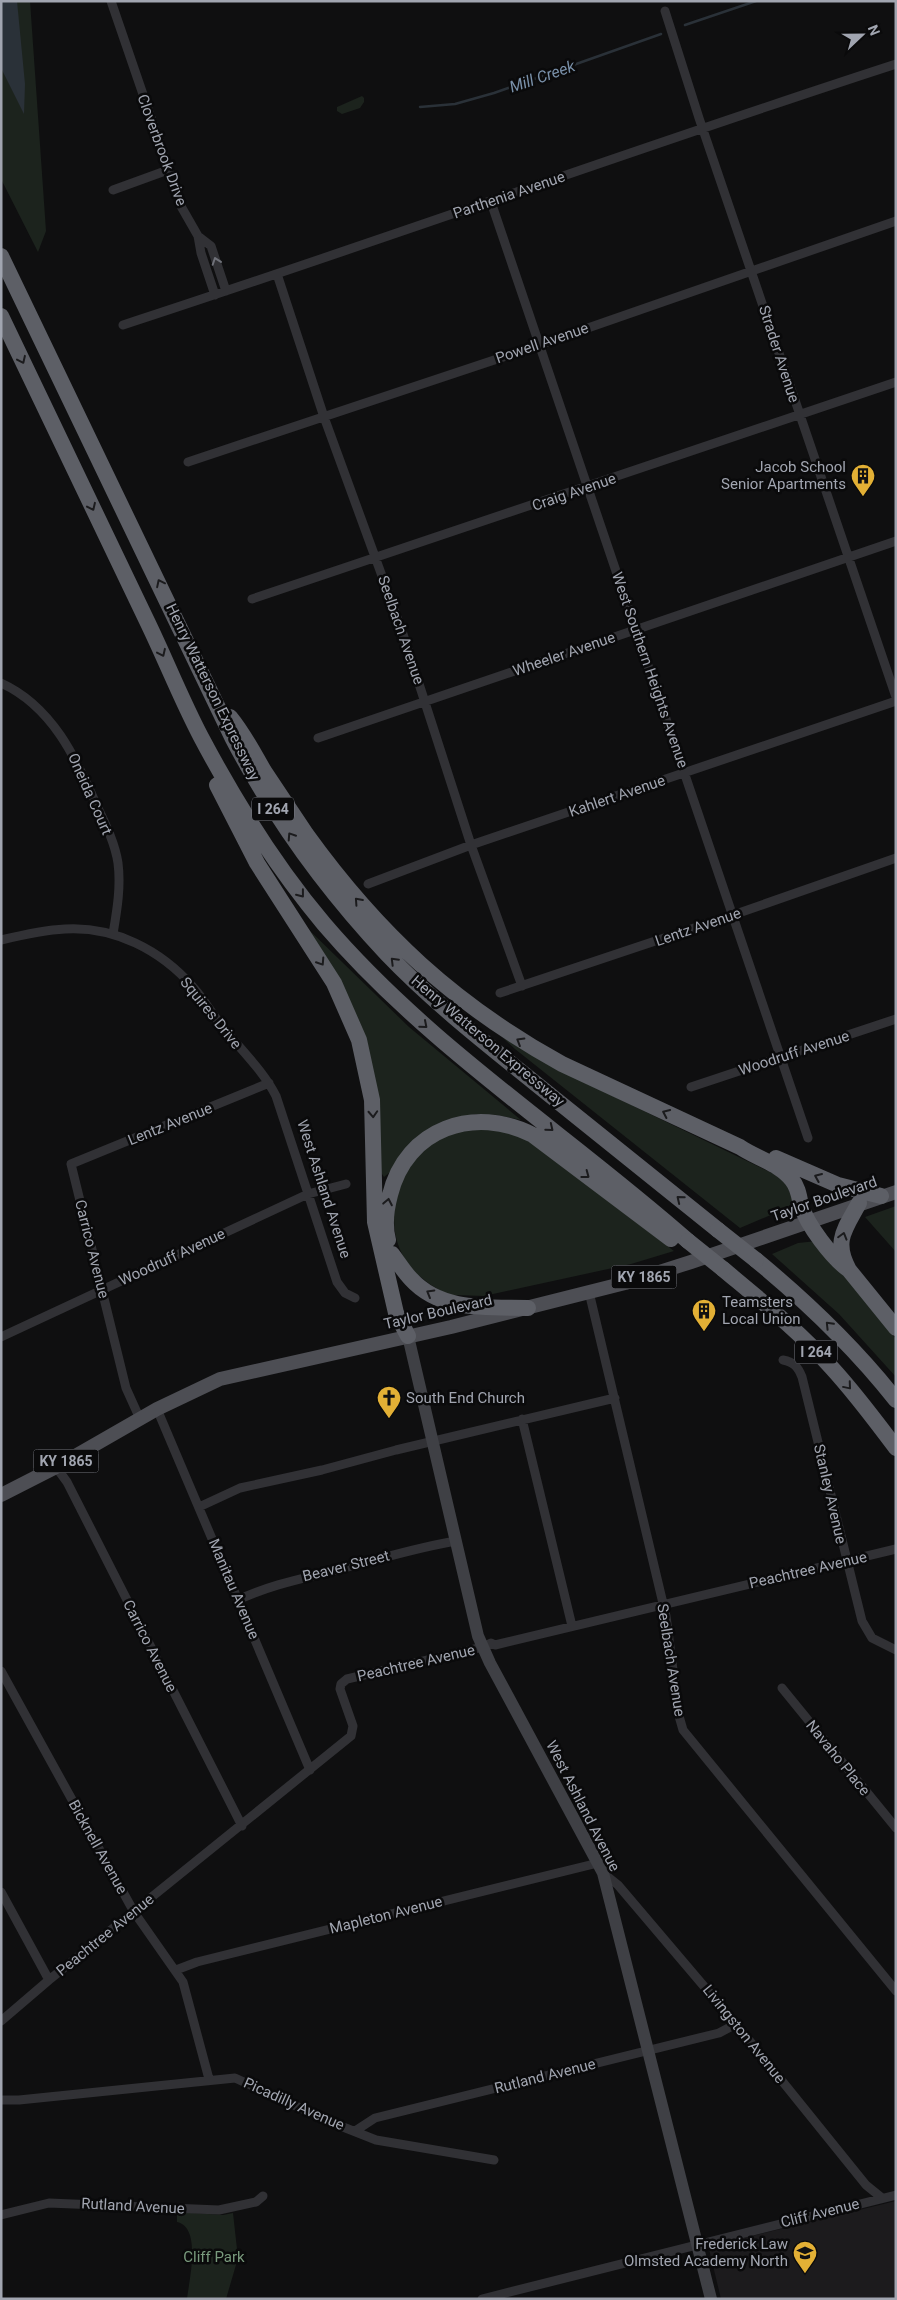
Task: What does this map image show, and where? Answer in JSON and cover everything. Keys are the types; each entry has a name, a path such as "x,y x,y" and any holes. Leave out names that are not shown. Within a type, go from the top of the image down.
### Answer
{"highway":[{"name":"Henry Watterson Expressway","path":"1,256 250,771 297,845 332,890 387,954 418,985 481,1039 756,1260 824,1320 881,1381 896,1400"},
{"name":"Henry Watterson Expressway","path":"1,316 200,735 253,827 323,922 364,967 432,1032 648,1206 784,1321 830,1366 874,1418 896,1448"},
{"path":"216,701 242,732 287,806 346,886 396,942 439,982 506,1032 562,1064 740,1146 757,1150 838,1185 888,1194"},
{"path":"200,735 216,783 242,837 334,983 359,1040 372,1100 375,1222 396,1313 408,1336"},
{"path":"408,1336 406,1316 386,1222 387,1205 392,1185 407,1158 435,1134 457,1125 479,1121 507,1124 534,1135 674,1242 688,1241"},
{"path":"740,1146 755,1157 785,1172 793,1180 808,1220 842,1265 849,1270"},
{"path":"859,1203 841,1237 840,1246 849,1270 896,1328"},
{"path":"392,1254 411,1280 426,1292 439,1298 473,1307 528,1308"}],"main road":[{"name":"Taylor Boulevard","path":"1,1496 56,1467 156,1409 220,1379 528,1308 589,1292 667,1270 888,1194"}],"street":[{"name":"Cloverbrook Drive","path":"111,1 182,208 198,236 211,246 226,291"},
{"name":"Strader Avenue","path":"665,11 896,697"},
{"name":"Parthenia Avenue","path":"123,325 896,64"},
{"path":"113,190 168,170"},
{"name":"West Southern Heights Avenue","path":"491,202 808,1138"},
{"name":"Powell Avenue","path":"188,462 539,345 896,221"},
{"path":"198,236 200,253 215,295"},
{"name":"Seelbach Avenue","path":"277,274 324,417 425,701 471,845 522,986"},
{"name":"Craig Avenue","path":"252,600 896,382"},
{"name":"Wheeler Avenue","path":"318,738 896,541"},
{"name":"Oneida Court","path":"1,683 29,702 54,725 65,740 85,778 118,861 120,884 113,934"},
{"name":"Kahlert Avenue","path":"368,884 471,845 896,701"},
{"name":"Lentz Avenue","path":"500,993 733,916 896,858"},
{"name":"Squires Drive","path":"1,940 67,928 88,929 113,934 155,953 194,987 221,1025 269,1083"},
{"name":"Woodruff Avenue","path":"691,1087 896,1019"},
{"name":"West Ashland Avenue","path":"269,1083 276,1096 337,1282 345,1293 355,1298"},
{"name":"Lentz Avenue","path":"71,1164 269,1083"},
{"name":"Carrico Avenue","path":"71,1164 126,1388 140,1419"},
{"name":"Woodruff Avenue","path":"1,1337 308,1194 346,1184"},
{"name":"Seelbach Avenue","path":"589,1292 664,1604 679,1716 683,1730 896,1991"},
{"name":"West Ashland Avenue","path":"408,1336 478,1636 600,1868 711,2299"},
{"name":"Stanley Avenue","path":"784,1360 790,1361 798,1367 802,1377 862,1621 872,1638 896,1650"},
{"path":"199,1507 240,1488 322,1470 433,1441 615,1398"},
{"name":"Manitau Avenue","path":"156,1409 310,1770"},
{"path":"522,1420 572,1626"},
{"name":"Carrico Avenue","path":"56,1467 67,1482 242,1826"},
{"name":"Beaver Street","path":"238,1600 291,1580 349,1567 414,1549 456,1542"},
{"name":"Peachtree Avenue","path":"1,2021 49,1980 345,1742 353,1732 340,1693 343,1681 483,1647 491,1643 495,1645 896,1549"},
{"name":"Bicknell Avenue","path":"1,1671 134,1912 183,1982 192,2009 209,2079"},
{"name":"Navaho Place","path":"782,1688 896,1828"},
{"name":"Mapleton Avenue","path":"176,1970 197,1962 600,1868"},
{"name":"Livingston Avenue","path":"600,1868 614,1881 736,2024 866,2185 882,2198"},
{"path":"1,1892 49,1980"},
{"name":"Rutland Avenue","path":"355,2131 375,2118 725,2032 736,2024"},
{"name":"Picadilly Avenue","path":"1,2100 20,2100 209,2079 235,2078 333,2123 376,2140 494,2160"},
{"name":"Cliff Avenue","path":"482,2299 896,2194"},
{"name":"Rutland Avenue","path":"1,2215 49,2203 218,2210 256,2202 263,2196"}],"shaded area":[{"path":"1,1 17,1 25,84 24,114 1,68"},
{"name":"Frederick Law Olmsted Academy North","path":"896,2201 896,2299 721,2299 709,2249 715,2245"}],"green space":[{"path":"1,1 30,1 46,231 38,252 1,179"},
{"path":"362,96 364,102 360,108 342,114 337,111 337,107"},
{"path":"306,927 409,1027 521,1120 497,1115 476,1114 457,1118 384,1177 380,1171 377,1096"},
{"path":"502,1037 584,1082 778,1176 787,1183 794,1205 740,1228"},
{"path":"467,1129 505,1130 531,1142 674,1251 631,1264 484,1296 452,1296 437,1289 413,1270 399,1246 395,1232 394,1217 396,1200 400,1182 415,1160 425,1150 450,1134"},
{"path":"896,1206 896,1252 865,1217"},
{"path":"817,1241 896,1339 896,1377 839,1314 772,1254 798,1243"},
{"name":"Cliff Park","path":"177,2212 223,2215 233,2213 238,2258 226,2299 187,2299 192,2244 185,2226 177,2222"}],"waterway":[{"name":"Mill Creek","path":"685,25 756,1"},
{"name":"Mill Creek","path":"420,107 455,104 494,93 661,34"}],"place":[{"name":"Jacob School Senior Apartments","path":"863,497"},
{"name":"Teamsters Local Union","path":"704,1332"},
{"name":"South End Church","path":"389,1419"},
{"name":"Frederick Law Olmsted Academy North","path":"805,2274"}]}
